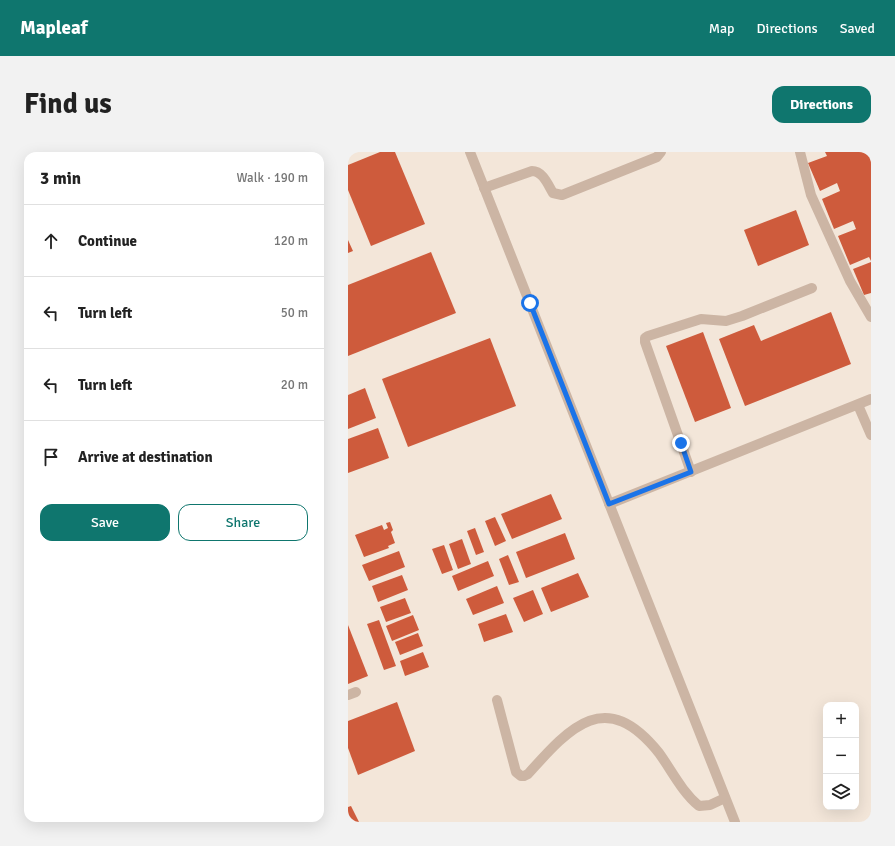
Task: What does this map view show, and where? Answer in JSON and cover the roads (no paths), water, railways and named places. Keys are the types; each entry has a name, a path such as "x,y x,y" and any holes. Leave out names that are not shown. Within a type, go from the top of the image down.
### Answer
{"street":[{"path":"470,152 735,822"},
{"path":"484,188 532,171 537,171 542,175 553,193 562,195 657,157 661,152"},
{"path":"800,152 811,195 850,282 871,317"},
{"path":"691,472 645,342 645,338 701,319 726,321 812,288"},
{"path":"609,504 871,400"},
{"path":"858,405 871,436"},
{"path":"496,700 516,772 521,776 528,774 557,741 567,733 589,721 601,718 610,718 617,719 629,725 640,733 658,753 691,800 700,806 710,805 725,798"}]}
